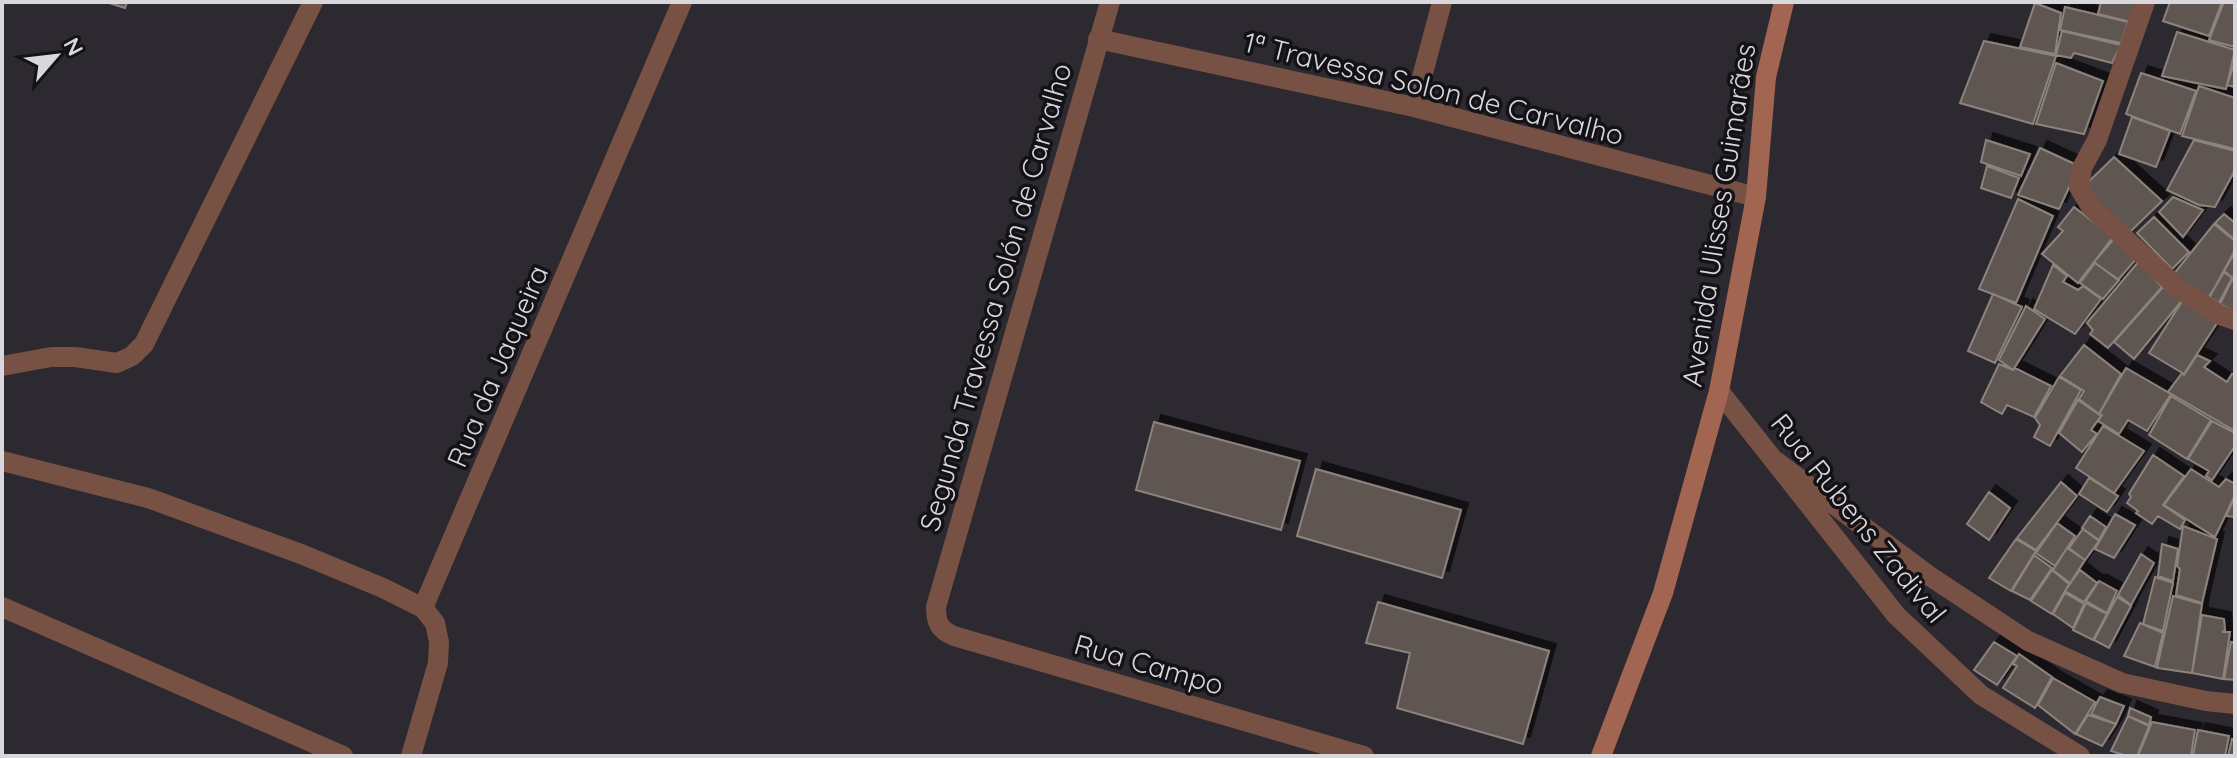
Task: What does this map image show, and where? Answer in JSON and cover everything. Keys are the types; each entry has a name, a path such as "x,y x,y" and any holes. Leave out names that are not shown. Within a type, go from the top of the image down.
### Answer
{"main road":[{"name":"Avenida Ulisses Guimarães","path":"1601,756 1663,593 1719,391 1756,197 1766,77 1784,2"}],"street":[{"path":"2,366 51,357 117,363 132,356 144,344 313,2"},
{"name":"Rua da Jaqueira","path":"423,608 682,2"},
{"path":"1414,107 1442,2"},
{"path":"2145,2 2097,140 2082,168 2079,180 2081,193 2091,207 2179,289 2220,315 2235,320"},
{"name":"Segunda Travessa Solón de Carvalho","path":"936,607 1098,39 1102,5"},
{"name":"1ª Travessa Solon de Carvalho","path":"1098,39 1414,107 1756,197"},
{"name":"Rua Rubens Zadival","path":"1719,391 1896,615 1981,695 2080,756"},
{"path":"2,461 148,498 301,554 423,608 435,623 439,642 438,663 411,756"},
{"path":"1777,462 1928,575 2028,641 2122,683 2235,704"},
{"path":"2,607 343,756"},
{"name":"Rua Campo","path":"936,607 940,628 954,636 1303,747 1364,756"}],"building":[{"path":"106,2 127,2 125,8"},
{"path":"2101,2 2137,2 2131,22 2098,14"},
{"path":"2170,2 2222,2 2209,36 2163,21"},
{"path":"2224,2 2235,2 2235,47 2209,40"},
{"path":"2035,3 2061,13 2055,54 2020,47"},
{"path":"2065,7 2128,22 2121,43 2060,30"},
{"path":"2062,31 2121,45 2112,63 2074,53 2071,58 2056,55"},
{"path":"2177,32 2235,50 2226,89 2162,76"},
{"path":"1984,41 2056,56 2033,124 1960,103"},
{"path":"2235,61 2235,87 2227,85"},
{"path":"2056,63 2103,81 2084,134 2036,124"},
{"path":"2141,73 2196,91 2180,134 2126,114"},
{"path":"2199,86 2235,98 2235,149 2182,136"},
{"path":"2132,117 2170,131 2156,167 2119,154"},
{"path":"1986,140 2030,154 2021,176 1981,162"},
{"path":"2194,140 2235,151 2235,170 2215,207 2199,205 2167,190"},
{"path":"2040,148 2079,166 2059,209 2018,195"},
{"path":"2114,157 2162,201 2130,232 2081,189"},
{"path":"1987,166 2019,178 2011,198 1981,188"},
{"path":"2173,197 2203,210 2183,237 2159,212"},
{"path":"2018,199 2053,216 2016,303 1979,289"},
{"path":"2074,207 2113,237 2078,283 2042,254 2063,231 2058,227"},
{"path":"2224,214 2235,223 2235,240 2215,223"},
{"path":"2154,217 2189,252 2172,269 2137,233"},
{"path":"2214,224 2235,241 2235,250 2208,300 2173,275"},
{"path":"2113,240 2137,258 2118,280 2094,262"},
{"path":"2235,252 2235,312 2220,304 2233,278 2224,271"},
{"path":"2139,261 2162,287 2108,348 2090,334 2093,330 2087,323"},
{"path":"2095,263 2119,280 2103,299 2080,283"},
{"path":"2053,265 2067,276 2063,282 2078,290 2083,286 2101,299 2075,334 2034,309"},
{"path":"2224,272 2232,278 2219,303 2209,297"},
{"path":"2163,287 2184,298 2134,359 2114,342"},
{"path":"1993,294 2022,307 1995,363 1968,351"},
{"path":"2183,300 2219,320 2184,374 2149,353"},
{"path":"2026,306 2045,319 2013,370 1999,360"},
{"path":"2084,345 2121,374 2099,414 2079,399 2084,391 2060,376"},
{"path":"2197,355 2210,361 2204,367 2227,382 2232,374 2235,375 2235,431 2168,392"},
{"path":"1999,364 2013,370 2015,368 2051,386 2034,417 2007,405 2002,414 1981,402"},
{"path":"2126,368 2171,394 2147,431 2128,420 2119,434 2098,421"},
{"path":"2059,377 2081,390 2050,446 2034,437 2040,425 2035,418"},
{"path":"2171,396 2211,420 2187,459 2149,435"},
{"path":"2078,400 2101,416 2091,430 2097,434 2082,452 2059,433"},
{"path":"2212,421 2235,433 2235,446 2212,480 2206,476 2209,471 2188,459"},
{"path":"1154,422 1300,461 1281,530 1136,490"},
{"path":"2103,426 2144,451 2114,493 2076,468"},
{"path":"2153,455 2184,476 2163,505 2185,520 2180,529 2158,516 2152,524 2127,503 2131,497 2129,494"},
{"path":"1316,469 1461,510 1442,578 1297,536"},
{"path":"2191,469 2219,487 2226,479 2235,484 2235,495 2215,537 2164,505"},
{"path":"2089,478 2118,496 2107,512 2079,494"},
{"path":"2061,482 2077,496 2036,550 2017,538"},
{"path":"1989,492 2010,508 1989,540 1967,524"},
{"path":"2235,497 2235,517 2226,516"},
{"path":"2115,514 2135,525 2114,558 2095,549"},
{"path":"2090,516 2106,527 2099,540 2082,528"},
{"path":"2057,523 2075,536 2055,566 2036,553"},
{"path":"2183,526 2217,539 2202,603 2176,595"},
{"path":"2083,529 2099,541 2085,560 2069,548"},
{"path":"2016,539 2036,551 2011,591 1989,578"},
{"path":"2162,544 2178,549 2173,581 2158,576"},
{"path":"2067,548 2085,560 2070,583 2053,570"},
{"path":"2141,554 2154,563 2131,605 2118,595"},
{"path":"2034,555 2052,568 2030,600 2012,591"},
{"path":"2052,570 2069,584 2052,614 2031,601"},
{"path":"2080,570 2097,583 2084,602 2065,591"},
{"path":"2155,577 2173,583 2163,631 2143,624"},
{"path":"2099,581 2117,591 2107,613 2086,601"},
{"path":"2065,593 2084,604 2073,628 2053,614"},
{"path":"2173,596 2202,604 2192,673 2157,668"},
{"path":"2117,597 2131,606 2109,648 2094,640"},
{"path":"1378,602 1549,651 1523,744 1397,708 1410,653 1366,643"},
{"path":"2086,603 2107,614 2093,640 2073,630"},
{"path":"2202,615 2224,619 2225,631 2222,632 2230,632 2223,679 2192,673"},
{"path":"2140,623 2163,633 2155,667 2124,656"},
{"path":"1994,642 2017,656 1997,685 1974,670"},
{"path":"2231,642 2235,643 2235,680 2224,679"},
{"path":"2019,654 2052,677 2035,708 2003,688 2017,666 2013,664"},
{"path":"2053,678 2095,702 2075,734 2038,705"},
{"path":"2100,697 2124,706 2116,724 2091,714"},
{"path":"2130,708 2151,717 2149,725 2128,716"},
{"path":"2088,715 2116,724 2102,746 2076,734"},
{"path":"2128,716 2149,726 2137,756 2111,751"},
{"path":"2152,722 2195,730 2191,756 2138,756"},
{"path":"2198,730 2229,736 2225,756 2193,756"},
{"path":"2232,739 2235,740 2235,756 2228,756"}]}
